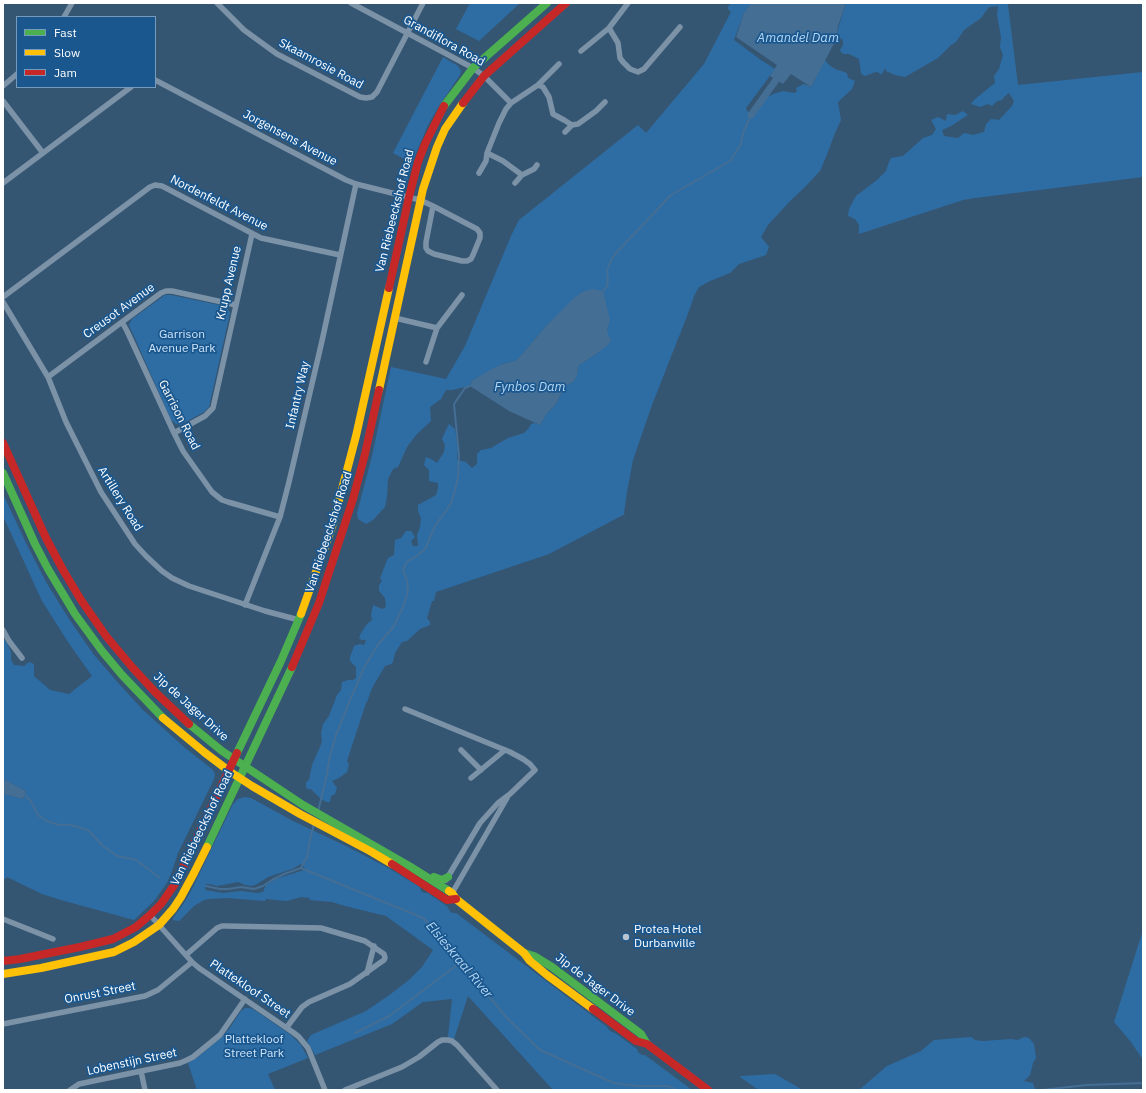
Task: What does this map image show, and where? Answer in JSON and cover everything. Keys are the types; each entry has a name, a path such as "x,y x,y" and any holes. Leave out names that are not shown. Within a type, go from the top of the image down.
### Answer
{"street":[{"path":"65,16 72,3"},
{"name":"Skaamrosie Road","path":"217,3 239,26 266,46 282,56 363,98 372,97 377,92 423,3"},
{"name":"Grandiflora Road","path":"351,3 473,68 484,76 511,103"},
{"name":"Van Riebeeckshof Road","path":"3,961 105,942 122,934 136,927 164,901 179,877 276,673 299,620 324,550 338,507 356,436 408,197 418,162 433,126 448,101 473,68 546,3"},
{"name":"Van Riebeeckshof Road","path":"3,974 114,952 134,942 159,925 184,894 295,662 334,559 351,506 365,454 420,200 431,161 446,129 462,103 484,76 566,3"},
{"path":"581,51 609,28 628,3"},
{"path":"609,28 618,43 620,58 630,69 638,72 644,69 680,27"},
{"path":"479,173 486,162 487,153 506,109 511,103 538,84 559,64"},
{"path":"3,86 16,75"},
{"name":"Jorgensens Avenue","path":"156,81 331,173 356,184 420,200 433,206 474,227 479,230 480,238 473,255 467,261 434,254 428,251 426,242 433,206"},
{"path":"538,84 543,87 549,97 553,114 572,126"},
{"path":"3,184 130,88"},
{"path":"3,101 43,153"},
{"path":"565,132 596,111 605,102"},
{"path":"487,153 503,161 522,175"},
{"path":"515,183 522,175 534,169 537,165"},
{"name":"Infantry Way","path":"245,604 280,517 303,424 356,184"},
{"name":"Nordenfeldt Avenue","path":"3,297 150,187 155,185 162,186 261,238 340,255"},
{"name":"Krupp Avenue","path":"174,433 205,416 213,408 252,234"},
{"name":"Creusot Avenue","path":"48,377 157,296 166,291 236,305"},
{"path":"387,294 389,306 395,318"},
{"path":"426,362 436,328 462,296"},
{"name":"Artillery Road","path":"3,302 48,377 66,422 101,492 135,544 146,556 162,571 181,582 202,591 299,620"},
{"path":"380,329 389,319 395,318 436,328"},
{"name":"Garrison Road","path":"122,322 183,451 212,492 217,497 228,502 280,517"},
{"name":"Jip de Jager Drive","path":"3,443 54,554 72,585 104,632 132,667 162,699 201,734 245,767 370,851 452,897 524,952 552,967 641,1034 647,1044 708,1090"},
{"name":"Jip de Jager Drive","path":"3,473 35,544 75,614 98,645 136,690 164,719 191,742 240,778 300,814 356,836 409,866 440,890"},
{"path":"3,630 9,642 22,658"},
{"path":"405,709 505,750 523,759 535,770 480,823 440,890"},
{"path":"461,750 481,770"},
{"path":"471,778 505,750"},
{"path":"452,897 510,794"},
{"path":"356,836 374,841 439,880 444,880 448,877"},
{"name":"Plattekloof Street","path":"150,915 192,962 207,974 287,1027 299,1037 308,1048 325,1090"},
{"path":"3,919 53,939"},
{"path":"186,955 217,928 222,926 321,928 362,939 383,953 385,959 367,973 350,984 304,1005 297,1012 287,1027"},
{"path":"367,973 374,946"},
{"name":"Onrust Street","path":"3,1024 145,996 158,990 192,962"},
{"name":"Lobenstijn Street","path":"70,1090 79,1084 180,1063 193,1057 220,1035 245,999"},
{"path":"345,1090 402,1067 419,1057 442,1040 452,1041 457,1045 494,1089"},
{"path":"141,1071 145,1090"}],"green space":[{"path":"470,3 520,3 479,41 456,29"},
{"path":"731,3 751,3 744,13 734,40 775,69 746,108 747,111 751,113 755,112 766,98 773,94 783,91 795,93 797,91 796,88 804,84 811,87 825,60 835,69 847,73 848,78 855,81 852,89 838,102 841,120 820,171 768,225 761,237 769,247 766,255 739,264 730,273 699,287 694,296 652,405 633,460 627,492 625,514 549,554 436,592 427,618 430,625 420,629 407,641 402,642 395,653 393,662 385,666 372,688 347,761 349,764 347,772 332,781 337,788 335,794 331,796 330,802 326,802 311,789 307,789 306,782 309,780 312,765 322,741 321,733 323,724 329,716 337,695 341,690 342,682 356,678 356,667 350,661 354,646 360,644 364,645 366,640 359,638 367,624 372,620 371,615 373,605 382,609 386,607 385,598 379,591 379,585 382,581 380,578 388,558 394,555 395,540 401,538 406,531 411,531 415,537 411,541 413,546 418,546 417,535 421,518 418,511 418,505 436,495 438,488 438,483 429,481 429,470 424,465 426,457 437,463 444,452 445,445 442,439 449,424 455,429 458,449 457,460 466,462 472,468 477,464 477,454 481,450 491,448 508,438 524,433 531,424 535,423 540,425 547,413 556,404 565,386 573,382 577,376 578,366 599,352 610,320 582,292 547,325 517,360 500,365 472,381 470,386 446,390 441,399 430,407 431,421 416,435 407,447 398,467 393,469 388,479 385,507 373,520 366,524 358,519 357,513 372,456 391,367 446,379 465,346 519,220 638,125 646,133 704,64 731,12 727,8"},
{"path":"846,3 1010,3 1008,5 1018,85 1143,72 1143,177 963,200 859,234 859,225 855,219 848,216 849,209 856,196 886,171 891,158 903,156 923,138 932,135 936,129 931,120 938,117 946,121 947,114 955,115 963,111 968,115 942,130 944,136 958,138 964,133 973,135 984,132 986,124 991,119 999,120 1012,106 1014,101 1009,93 1002,100 997,101 992,106 988,104 980,107 971,104 995,83 994,76 999,69 1003,55 1000,47 1001,37 997,15 998,6 989,7 981,18 964,30 956,42 938,58 905,77 886,71 885,68 882,74 876,72 865,76 861,73 859,59 841,52 840,50 843,45 843,40 838,37 837,32"},
{"path":"443,57 458,66 461,71 460,75 428,125 416,153 406,184 401,190 408,161 393,153"},
{"name":"Garrison Avenue Park","path":"165,295 224,306 230,313 209,407 204,412 180,425 171,420 129,325 132,319"},
{"path":"3,494 46,582 94,655 143,710 184,747 213,770 215,774 214,779 178,853 167,883 154,901 134,920 42,894 7,877 6,879 3,878 3,794 23,799 26,791 3,779 3,637 11,652 11,660 14,665 24,666 29,662 34,664 34,676 50,690 69,694 92,676 42,601 3,516"},
{"path":"245,797 251,798 293,821 390,869 420,887 421,891 428,893 448,907 452,913 456,913 609,1030 637,1049 642,1055 645,1055 692,1090 553,1090 468,996 454,1039 448,1037 452,999 423,1002 392,1024 315,1055 307,1041 311,1035 366,1011 388,996 409,980 422,967 433,950 386,916 332,902 309,900 310,898 301,897 287,901 266,899 265,901 227,898 210,899 204,900 194,906 179,921 173,920 192,889 233,804 238,799","holes":["301,864 305,868 304,870 274,880 266,885 263,892 257,893 241,891 223,893 205,890 206,884 217,886 238,882 252,886 268,877 292,869"]},
{"path":"1143,930 1143,1060 1131,1042 1114,1022"},
{"name":"Plattekloof Street Park","path":"245,1008 253,1009 291,1035 301,1045 308,1058 268,1074 275,1090 197,1090 188,1063 198,1057 222,1037 241,1011"},
{"path":"971,1037 975,1040 983,1041 1018,1040 1024,1037 1029,1038 1034,1044 1036,1058 1030,1075 1024,1081 1033,1083 1035,1090 859,1090 887,1066 921,1051 934,1040"},
{"path":"775,1074 803,1090 759,1090 740,1077 741,1076"}],"water":[{"name":"Amandel Dam","path":"751,3 846,3 838,26 838,36 811,87 791,74 783,84 770,76 777,65 736,37 744,13"},
{"name":"Fynbos Dam","path":"592,289 603,291 610,320 607,330 611,342 578,366 577,376 573,382 565,386 556,404 547,413 540,425 509,411 470,386 472,381 488,371 500,365 517,360 547,325 572,300 582,292"},
{"path":"3,779 26,791 23,799 3,794"}],"waterway":[{"path":"751,115 776,80"},
{"path":"603,291 607,286 607,271 611,260 616,253 671,195 730,161 741,144 743,133 751,115"},
{"path":"318,812 336,735 351,698 364,668 377,646 394,626 408,592 407,580 403,571 405,565 408,561 425,549 435,526 451,503 458,477 459,455 454,404 465,388 470,386"},
{"name":"Elsieskraal River","path":"25,795 30,800 39,816 47,821 59,825 71,825 88,830 103,846 117,856 136,860 160,878"},
{"path":"301,868 307,857 314,824"},
{"name":"Elsieskraal River","path":"206,886 220,889 241,887 254,889 263,886 284,874 301,868 423,918 435,930 506,1017 540,1050 614,1083 637,1086 669,1086 675,1090"},
{"path":"355,1033 389,1016 461,962"},
{"name":"Elsieskraal River","path":"1042,1090 1087,1085 1143,1083"}],"traffic: fast":[{"path":"444,106 473,68 547,3"},
{"path":"3,473 35,544 75,614 122,675 163,718"},
{"path":"237,753 281,661 301,614"},
{"path":"207,847 292,667"},
{"path":"189,724 222,751 303,805 409,866 449,891"},
{"path":"434,877 442,880 448,877"},
{"path":"524,953 534,956 552,967 641,1034 647,1044"}],"traffic: slow":[{"path":"379,390 423,189 437,147 445,129 463,103"},
{"path":"301,614 332,527 356,436 389,288"},
{"path":"163,718 204,752 252,786 392,864"},
{"path":"3,974 41,968 114,952 134,942 159,925 173,909 181,897 207,847"},
{"path":"449,891 456,899 524,953 530,961 547,975 593,1009"}],"traffic: jam":[{"path":"463,103 484,76 566,3"},
{"path":"389,288 418,162 425,144 444,106"},
{"path":"292,667 319,603 353,499 365,454 379,390"},
{"path":"3,443 46,538 81,600 106,636 132,667 155,692 189,724"},
{"path":"3,961 20,959 113,939 136,927 150,915 161,904 175,884 237,753"},
{"path":"392,864 447,900 456,899"},
{"path":"593,1009 636,1041 647,1044 708,1090"}],"place":[{"name":"Protea Hotel Durbanville","path":"626,937"}]}
